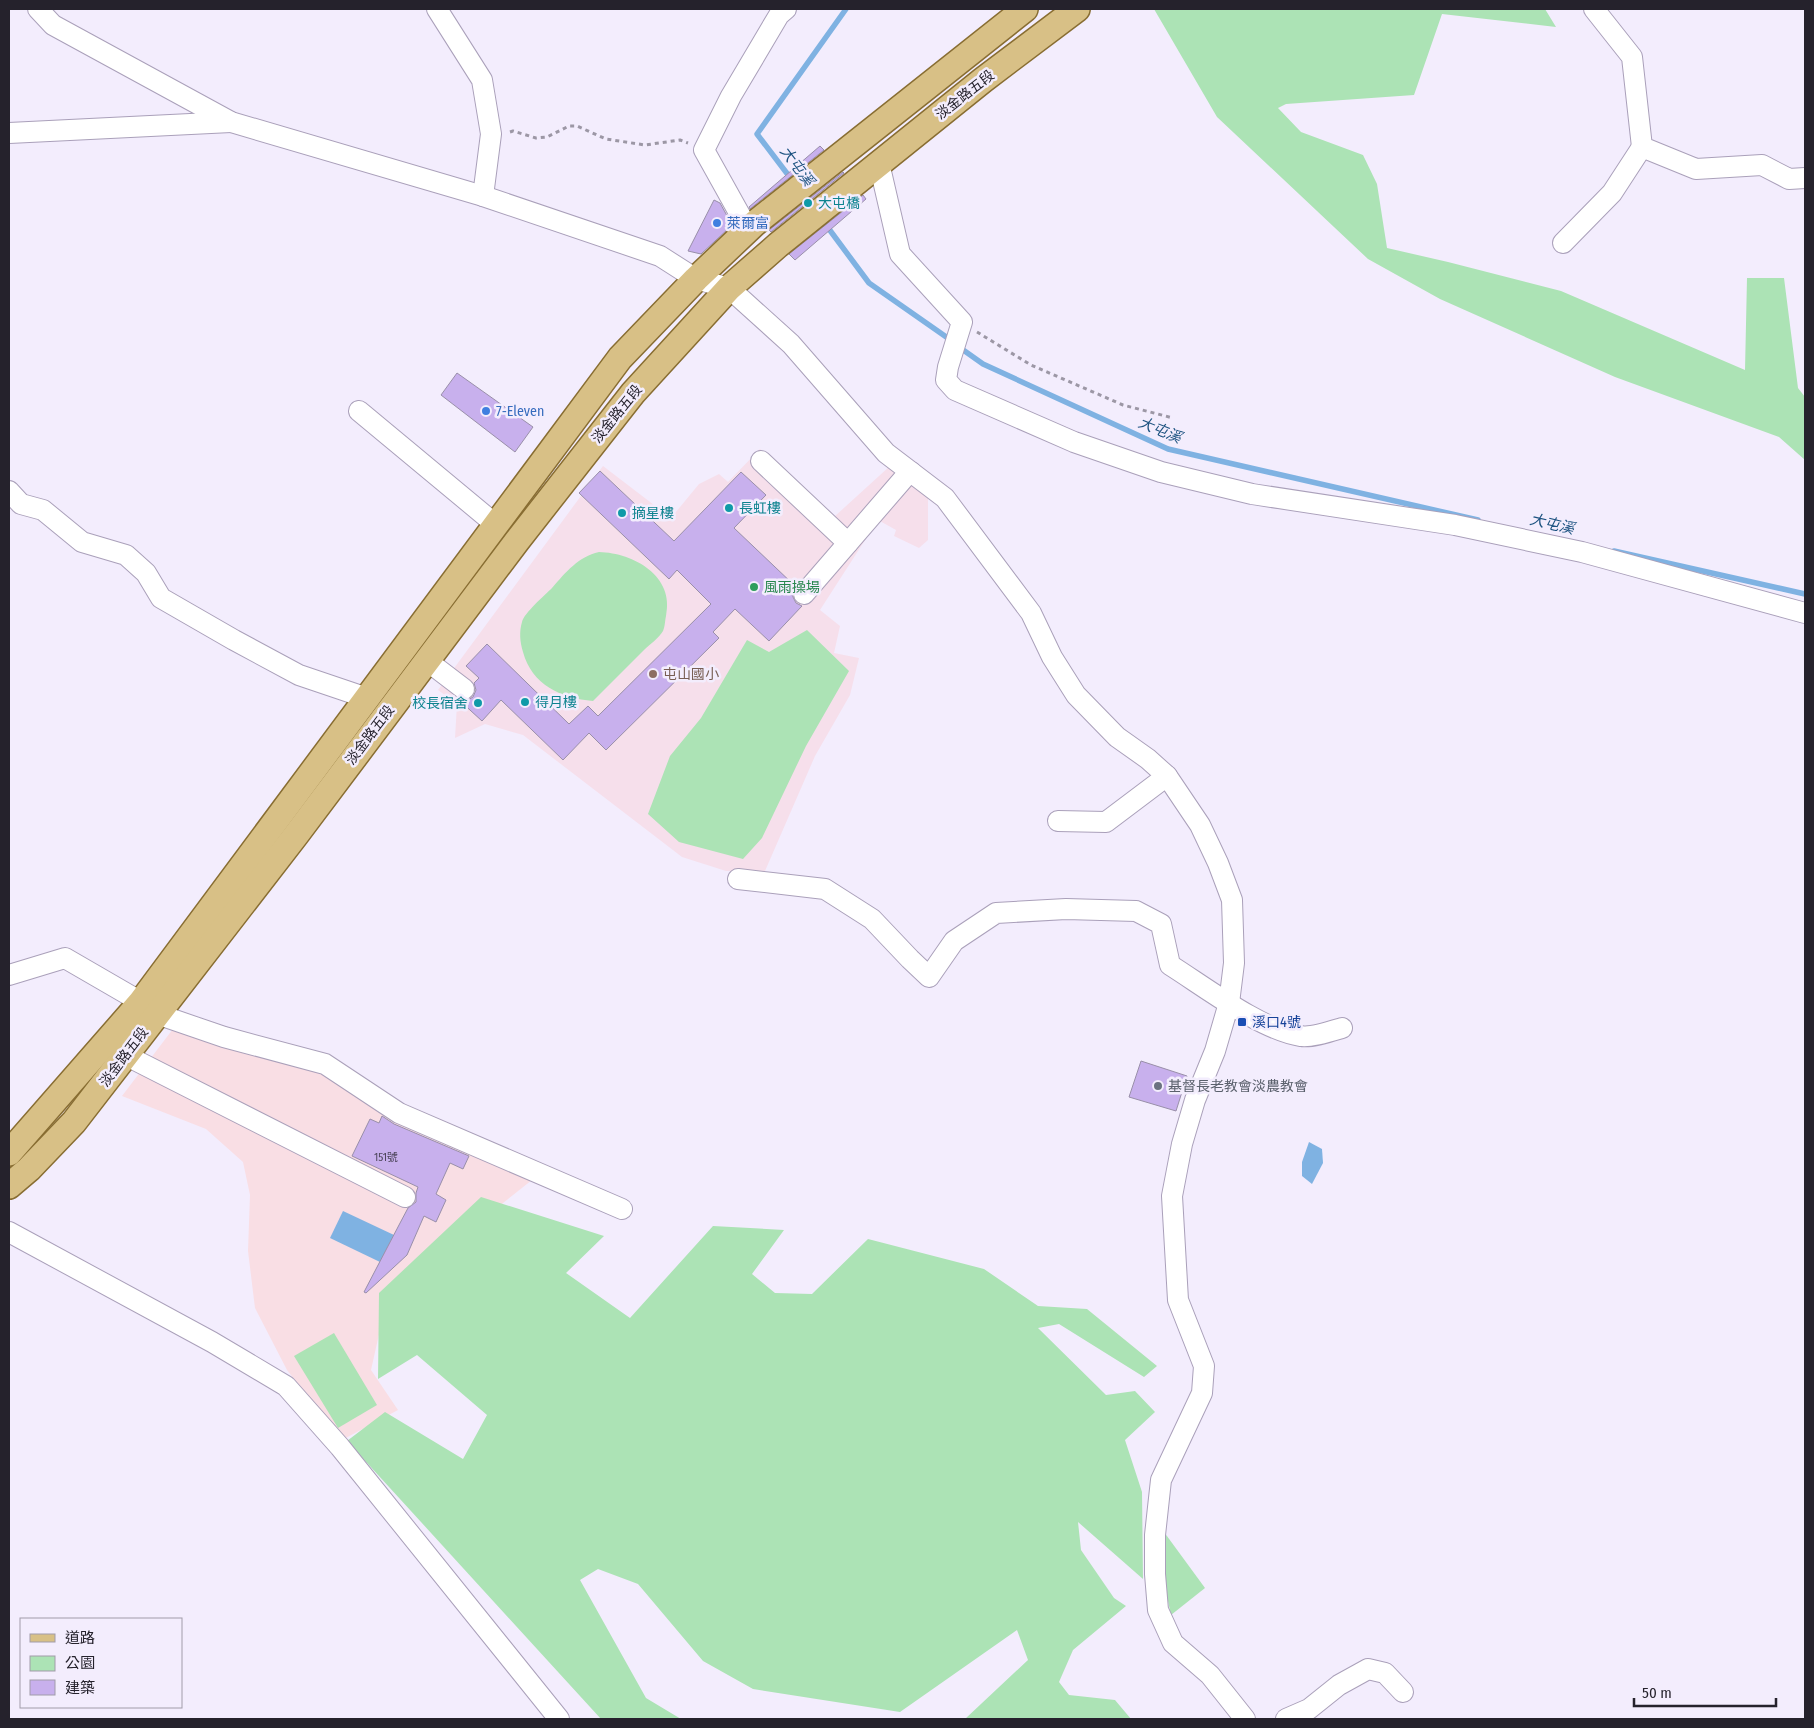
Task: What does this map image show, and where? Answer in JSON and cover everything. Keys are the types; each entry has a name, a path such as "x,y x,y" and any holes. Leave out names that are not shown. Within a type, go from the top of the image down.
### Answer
{"main road":[{"path":"751,226 1025,9"},
{"name":"淡金路五段","path":"9,1153 149,1008 296,835 426,660 633,393 729,288 778,245 879,163 1077,9"},
{"name":"淡金路五段","path":"9,1186 29,1169 74,1122 125,1055 149,1008 367,698 620,358 696,279 751,226"},
{"path":"524,485 548,502"}],"street":[{"path":"38,9 53,25 231,122 483,196 660,256 696,279 729,288 791,344 886,453 945,498 1031,613 1052,657 1076,695 1117,736 1148,759 1166,776 1200,825 1218,863 1232,900 1234,963 1229,1003 1215,1051 1195,1100 1182,1144 1172,1196 1178,1300 1204,1366 1202,1393 1162,1480 1155,1535 1155,1574 1158,1610 1173,1643 1210,1675 1245,1719"},
{"path":"437,9 482,80 491,134 483,196"},
{"path":"751,226 704,150 731,96 779,15 786,9"},
{"path":"1563,243 1612,193 1642,147 1632,57 1594,9"},
{"path":"9,133 231,122"},
{"path":"1642,147 1696,169 1762,165 1789,180 1805,178"},
{"path":"879,163 900,254 960,327 946,380 955,390 1074,442 1161,472 1252,494 1455,525 1582,552 1805,613"},
{"path":"359,411 495,524"},
{"path":"761,461 848,543"},
{"path":"804,594 905,476 911,472"},
{"path":"9,491 21,504 43,510 82,542 126,555 146,573 161,598 300,675 367,698"},
{"path":"426,660 464,689"},
{"path":"1058,821 1106,822 1166,776"},
{"path":"738,879 824,889 872,919 929,977 954,941 996,913 1066,909 1136,911 1161,924 1170,965 1267,1025 1302,1037 1342,1028"},
{"path":"9,976 66,958 149,1008 224,1037 325,1064 400,1113 622,1209"},
{"path":"125,1055 405,1197"},
{"path":"9,1232 212,1342 286,1386 340,1447 559,1719"},
{"path":"1286,1719 1309,1710 1339,1684 1368,1669 1385,1673 1403,1692"}],"path":[{"path":"491,134 502,137 513,131 536,138 547,137 569,126 577,126 606,139 645,145 680,140 704,150"},
{"path":"960,327 1031,365 1123,405 1173,418"}],"shaded area":[{"name":"屯山國小","path":"760,449 834,517 890,466 928,493 928,540 919,548 894,536 896,530 878,520 820,610 840,626 834,653 859,658 850,695 815,756 765,871 726,871 682,857 523,735 485,724 455,738 457,704 438,690 603,466 671,518 699,484 719,474 728,482"},
{"path":"176,1025 321,1068 532,1180 388,1294 371,1370 398,1410 342,1440 287,1370 255,1308 248,1251 250,1195 243,1162 206,1129 122,1096"}],"green space":[{"path":"1154,9 1545,9 1556,27 1442,14 1414,95 1286,104 1278,108 1301,132 1363,155 1377,184 1387,248 1561,291 1745,370 1747,278 1784,278 1798,388 1805,397 1805,460 1779,437 1615,377 1440,299 1368,259 1217,117"},
{"path":"599,552 626,557 649,569 658,578 664,589 667,602 665,626 661,634 593,701 559,693 541,681 527,663 520,633 524,618 562,576 585,557"},
{"path":"807,630 849,671 806,746 762,838 743,859 679,842 648,814 670,756 701,718 747,640 769,652"},
{"path":"481,1197 604,1236 566,1273 630,1318 713,1226 784,1230 752,1274 775,1293 812,1294 868,1239 984,1269 1038,1306 1087,1309 1157,1366 1144,1377 1059,1324 1038,1328 1106,1395 1135,1391 1155,1412 1125,1440 1142,1492 1143,1579 1078,1522 1081,1550 1114,1598 1126,1606 1073,1650 1059,1682 1069,1695 1115,1700 1131,1719 965,1719 1028,1660 1017,1630 900,1712 753,1689 703,1661 638,1584 598,1569 580,1580 646,1698 681,1719 601,1719 347,1441 385,1412 463,1459 487,1415 417,1355 378,1379 379,1293"},
{"path":"334,1333 377,1405 338,1428 294,1356"},
{"path":"1164,1532 1205,1588 1171,1615 1164,1582"}],"water":[{"path":"1309,1142 1322,1149 1323,1163 1312,1184 1302,1176 1302,1162"},
{"path":"343,1211 394,1235 380,1262 330,1238"}],"building":[{"path":"820,146 824,150 750,209 749,207"},
{"path":"843,172 771,232 769,230"},
{"path":"863,195 866,199 795,260 789,254"},
{"name":"萊爾富","path":"714,200 720,203 731,223 729,228 701,254 688,251"},
{"name":"7-Eleven","path":"457,373 533,427 515,452 441,395"},
{"path":"600,471 674,541 741,472 766,495 734,528 795,586 792,591 793,597 796,603 802,606 769,641 735,609 713,632 719,638 606,750 589,733 563,760 501,700 482,721 459,700 468,700 473,697 476,690 474,683 479,678 466,666 487,644 569,724 588,706 598,716 711,604 677,570 669,579 579,493"},
{"name":"基督長老教會淡農教會","path":"1141,1061 1187,1076 1176,1111 1129,1097"},
{"path":"382,1116 394,1124 469,1156 463,1169 450,1163 436,1194 446,1200 436,1222 424,1216 407,1255 366,1293 364,1292 408,1208 416,1202 418,1187 352,1156 370,1119 379,1123"}],"waterway":[{"name":"大屯溪","path":"795,184 757,134 846,9"},
{"name":"大屯溪","path":"826,225 869,283 952,341"},
{"name":"大屯溪","path":"959,347 983,364 1168,449 1478,520"},
{"name":"大屯溪","path":"1614,551 1805,594"}],"place":[{"name":"大屯橋","path":"808,203"},
{"name":"萊爾富","path":"717,223"},
{"name":"7-Eleven","path":"486,411"},
{"name":"長虹樓","path":"729,508"},
{"name":"摘星樓","path":"622,513"},
{"name":"風雨操場","path":"754,587"},
{"name":"屯山國小","path":"653,674"},
{"name":"得月樓","path":"525,702"},
{"name":"校長宿舍","path":"478,703"},
{"name":"溪口4號","path":"1242,1022"},
{"name":"基督長老教會淡農教會","path":"1158,1086"}]}
